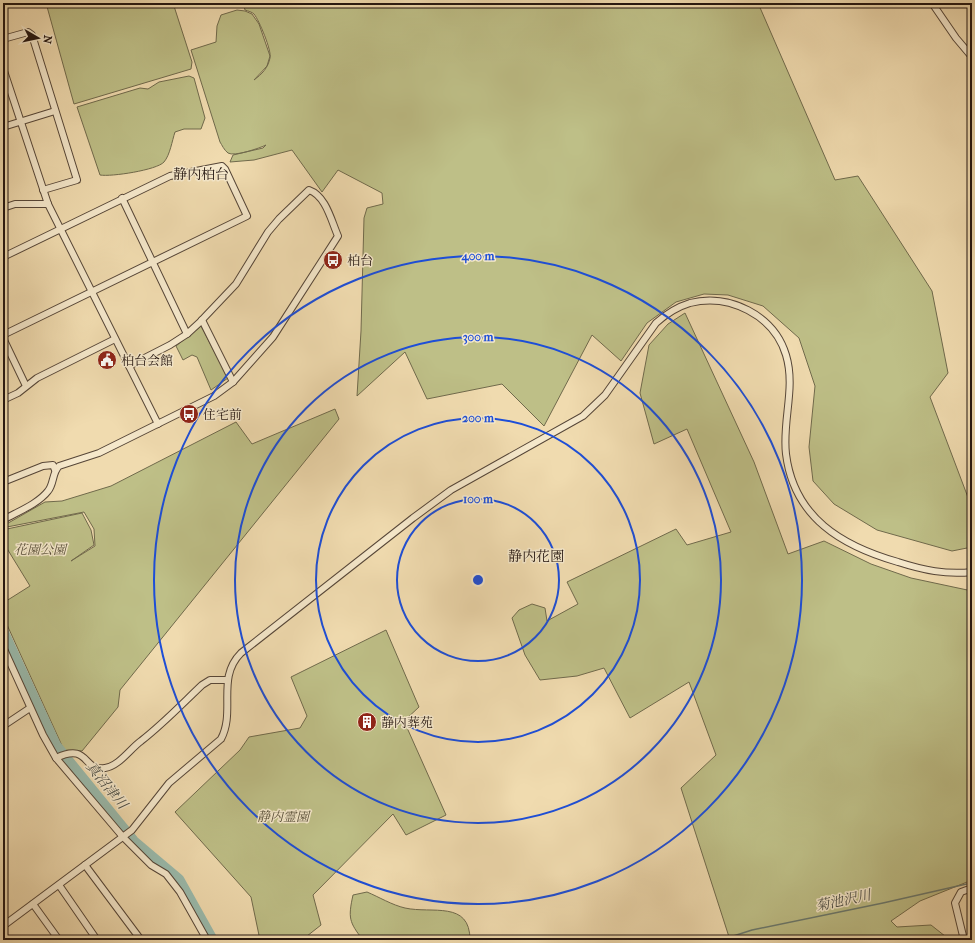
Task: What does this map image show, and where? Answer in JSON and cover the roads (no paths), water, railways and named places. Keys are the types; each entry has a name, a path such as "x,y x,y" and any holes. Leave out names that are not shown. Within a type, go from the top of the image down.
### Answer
{"street":[{"path":"932,3 956,38 972,57"},
{"path":"3,39 28,32 32,35 77,180 43,190"},
{"path":"3,68 48,204 158,424"},
{"path":"3,127 55,111"},
{"path":"3,257 170,176 222,166 225,169 247,216 152,261 92,293 3,335"},
{"path":"3,520 44,495 51,486 55,470 59,466 99,453 214,396 233,382 273,337 338,236 323,201 316,192 309,190 279,219 268,232 236,284 187,334 170,345 129,366"},
{"path":"122,198 187,334"},
{"path":"3,208 15,204 48,204"},
{"path":"3,926 132,830 169,783 221,739 228,717 227,680 233,662 241,653 412,518 451,490 583,416 605,395 656,323 678,308 700,301 734,303 746,308 767,324 781,342 788,360 790,380 785,442 789,467 801,499 828,532 869,554 915,567 937,572 972,572"},
{"path":"202,320 233,382"},
{"path":"3,338 26,386"},
{"path":"3,400 18,393 36,378 115,339"},
{"path":"3,482 43,466 53,465 55,470"},
{"path":"3,647 4,655 30,708 58,757 151,866 166,874 180,892 207,940"},
{"path":"58,757 69,752 76,752 98,768 106,768 117,762 151,734 202,685 210,680 227,680"},
{"path":"3,726 30,708"},
{"path":"85,865 141,940"},
{"path":"59,885 97,940"},
{"path":"964,940 955,903 961,892 972,888"},
{"path":"33,904 59,940"}],"waterway":[{"name":"真沼津川","path":"3,630 56,745 134,841 179,879 213,940"},
{"name":"菊池沢川","path":"721,940 752,930 971,883"}],"place":[{"name":"柏台","path":"333,260"},
{"name":"柏台会館","path":"107,360"},
{"name":"住宅前","path":"189,414"},
{"name":"静内葬苑","path":"367,722"}],"district":[{"name":"静内柏台","path":"201,174"},
{"name":"静内花園","path":"536,556"}],"park label":[{"name":"花園公園","path":"40,549"},
{"name":"静内霊園","path":"283,816"}]}
